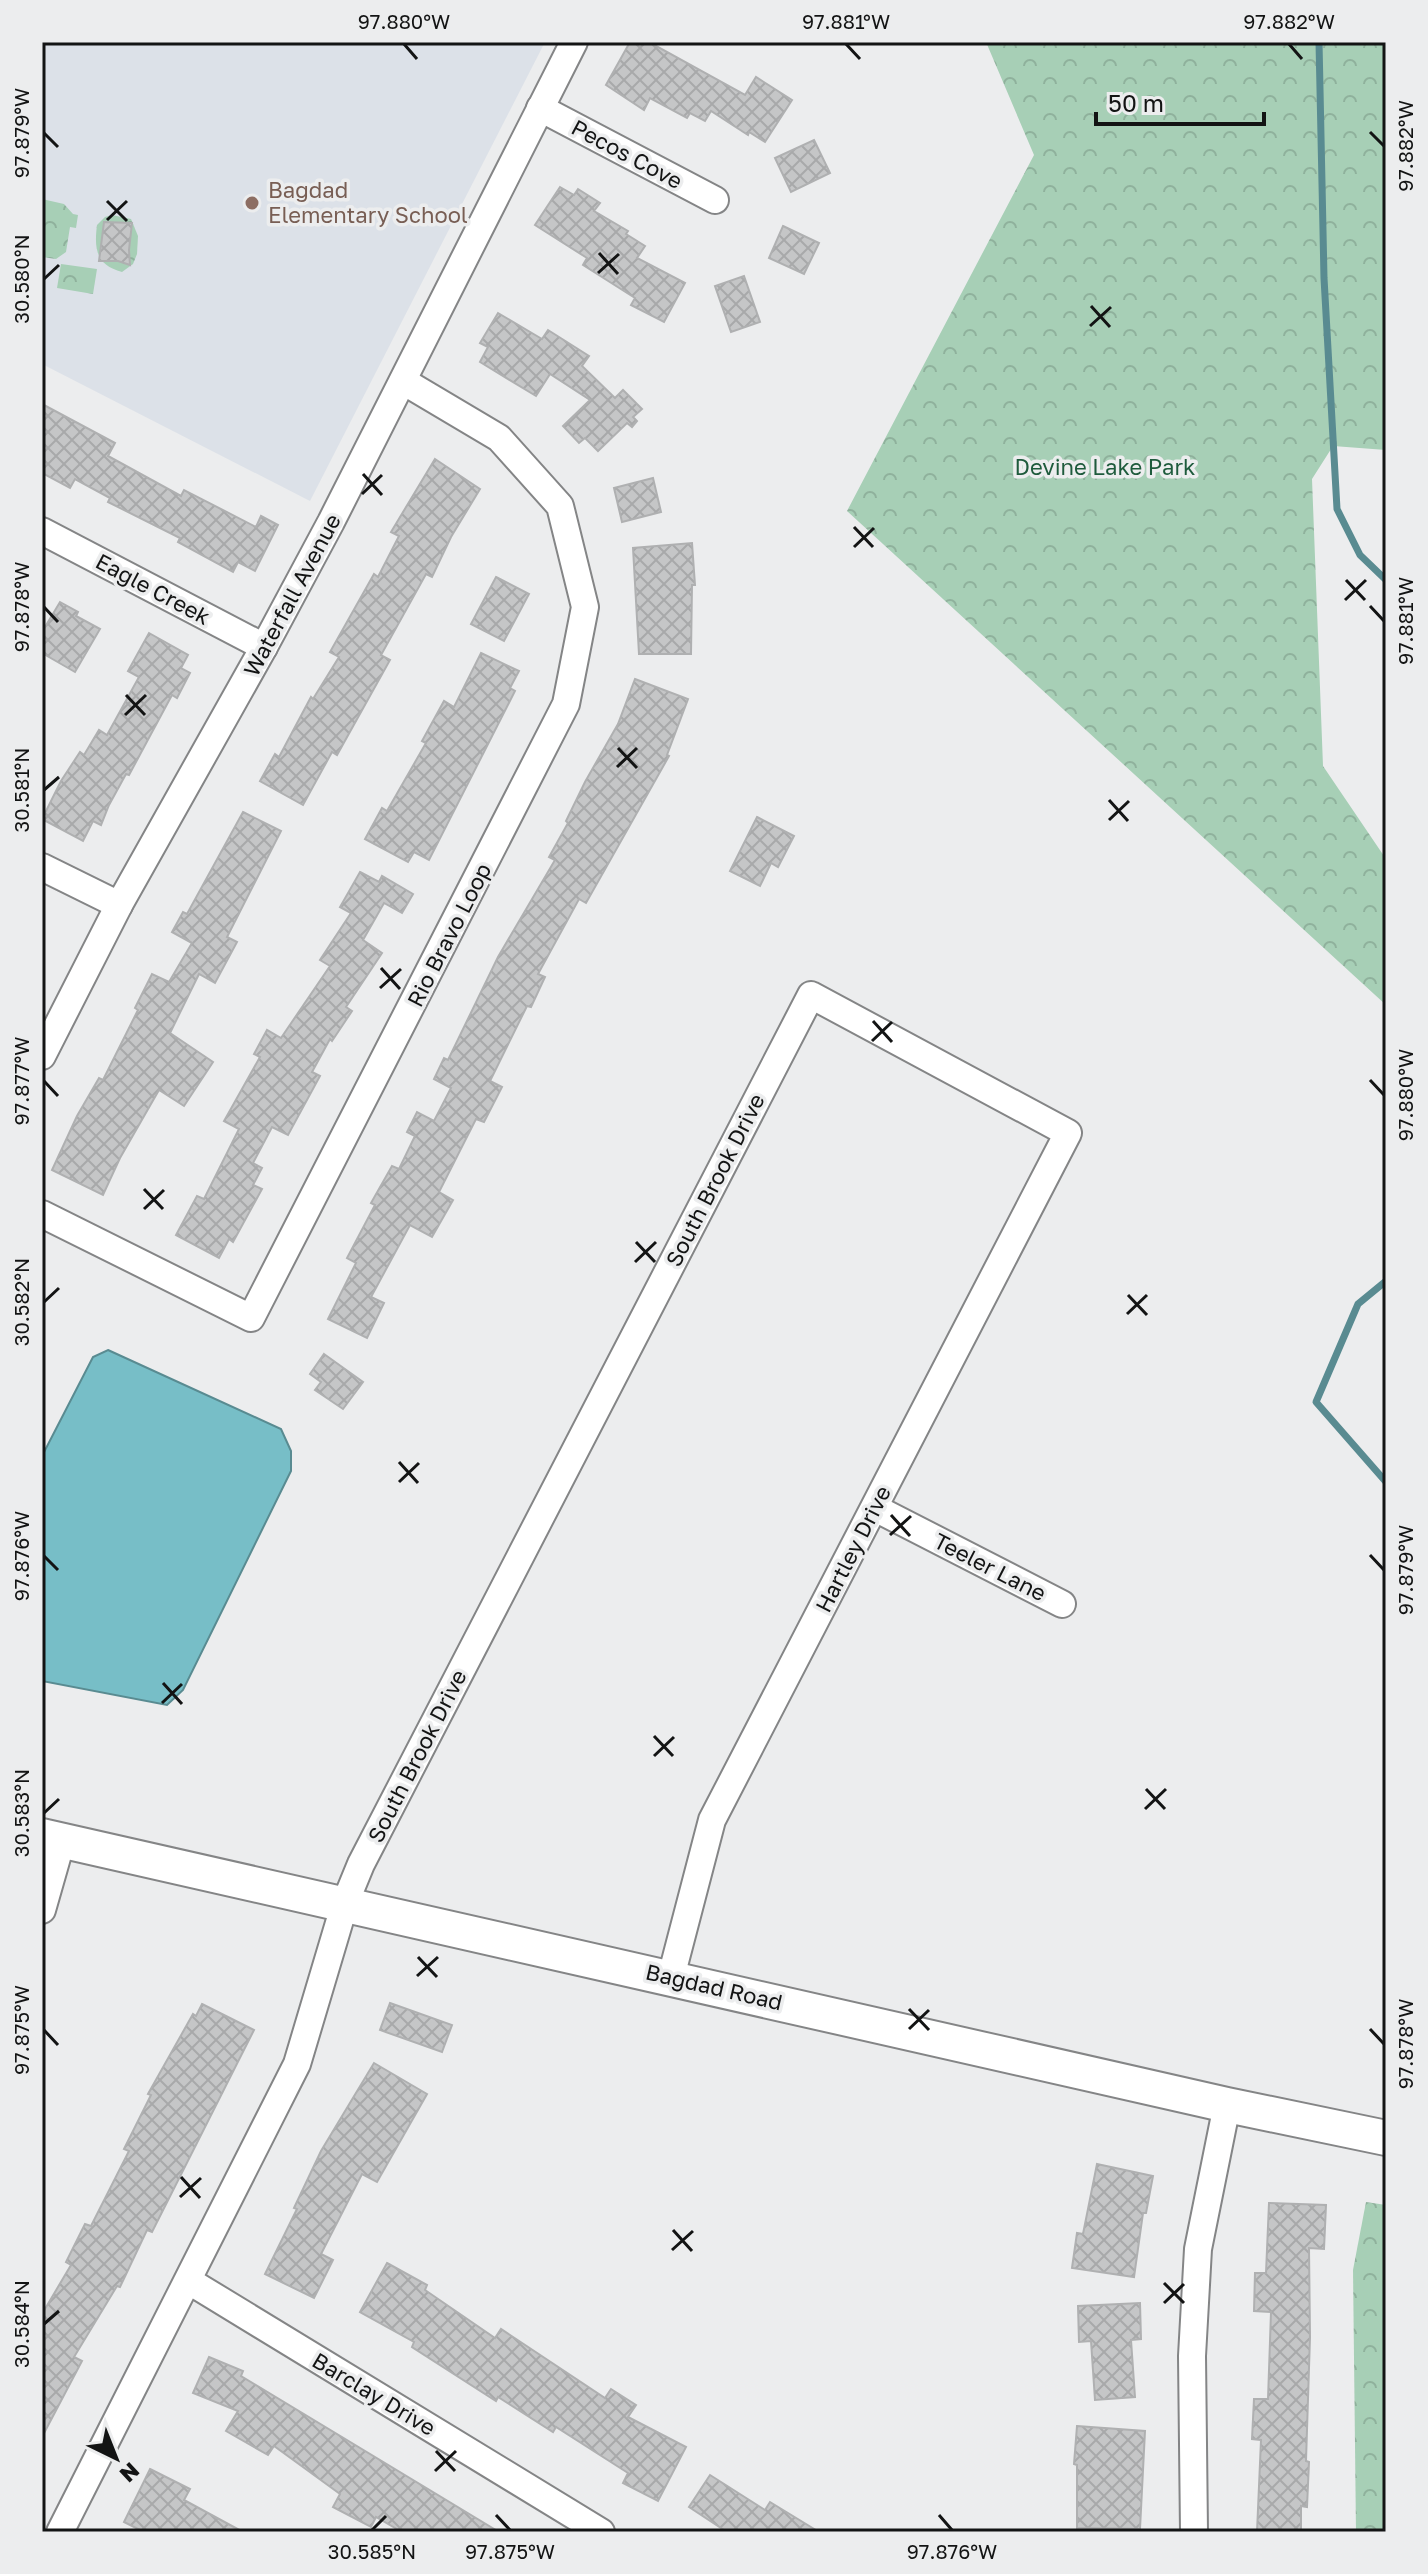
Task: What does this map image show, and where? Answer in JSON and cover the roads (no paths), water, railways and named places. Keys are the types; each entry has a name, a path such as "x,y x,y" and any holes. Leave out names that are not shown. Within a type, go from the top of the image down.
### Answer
{"street":[{"name":"Waterfall Avenue","path":"42,1056 119,905 264,647 403,381 574,42"},
{"name":"Pecos Cove","path":"540,108 715,200"},
{"name":"Rio Bravo Loop","path":"42,1214 251,1318 566,704 585,607 560,506 499,438 403,381"},
{"name":"Eagle Creek","path":"42,531 264,647"},
{"path":"42,867 119,905"},
{"name":"Hartley Drive","path":"671,1977 712,1820 1068,1133 811,995"},
{"name":"South Brook Drive","path":"60,2532 297,2064 345,1903 361,1864 811,995"},
{"name":"Teeler Lane","path":"875,1508 1062,1604"},
{"path":"42,1910 52,1838"},
{"name":"Bagdad Road","path":"52,1838 1227,2105 1386,2138"},
{"path":"1194,2532 1192,2356 1198,2249 1227,2105"},
{"name":"Barclay Drive","path":"189,2281 601,2532"}],"water":[{"path":"108,1350 281,1429 291,1451 291,1471 183,1690 167,1705 42,1681 42,1456 93,1357"}],"waterway":[{"path":"1319,42 1324,278 1337,509 1360,555 1386,580"},
{"path":"1386,1281 1358,1304 1316,1402 1386,1482"}],"place":[{"name":"Bagdad Elementary School","path":"252,203"}],"park label":[{"name":"Devine Lake Park","path":"1105,467"}]}
